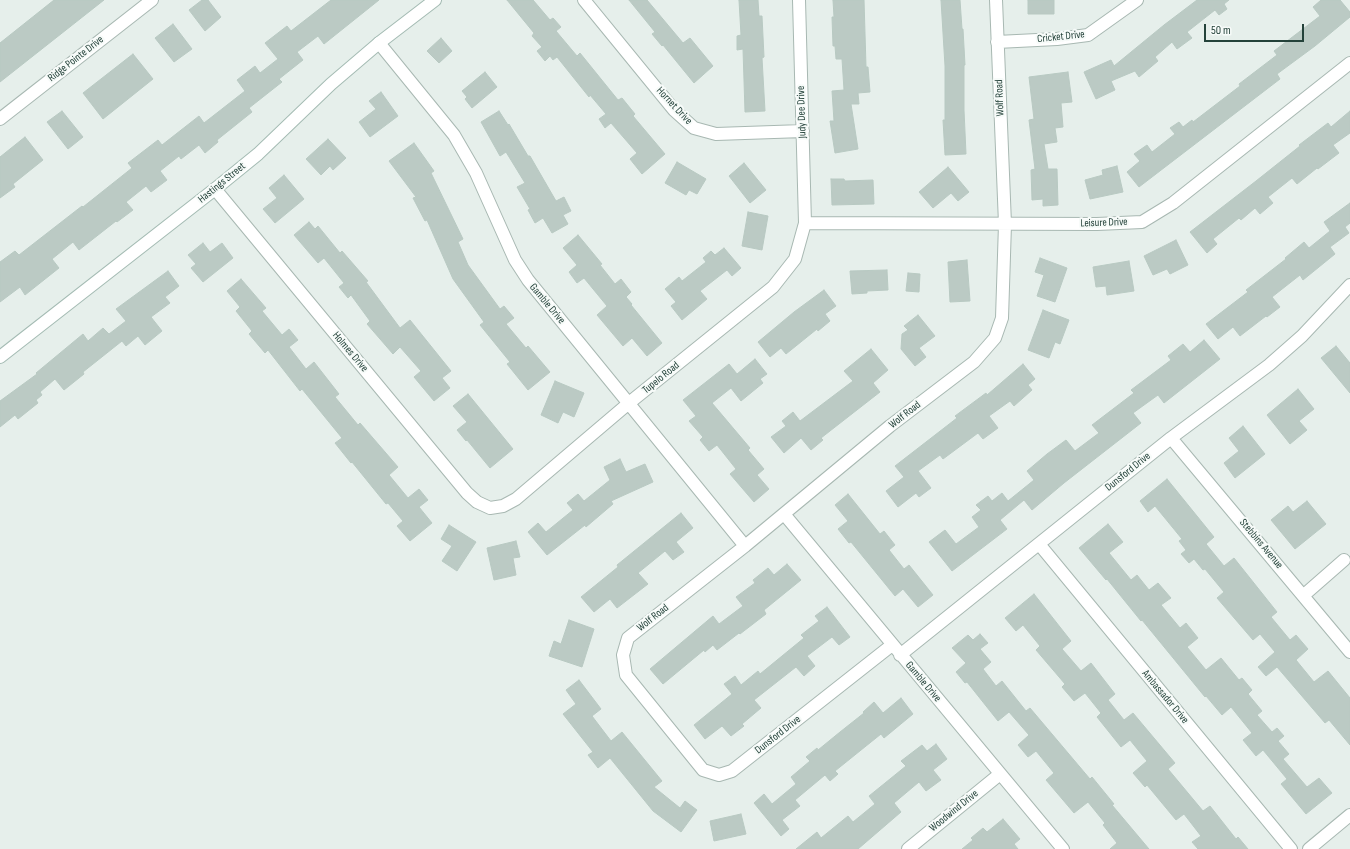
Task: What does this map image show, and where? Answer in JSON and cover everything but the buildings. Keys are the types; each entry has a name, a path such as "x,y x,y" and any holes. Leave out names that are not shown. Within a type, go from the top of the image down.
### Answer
{"street":[{"name":"Ridge Pointe Drive","path":"0,119 152,0"},
{"name":"Hastings Street","path":"0,357 215,190 258,154 331,84 379,43 435,0"},
{"name":"Hornet Drive","path":"584,0 674,110 694,128 716,134 803,131"},
{"name":"Judy Dee Drive","path":"799,0 805,223"},
{"name":"Wolf Road","path":"666,725 626,675 623,655 628,638 746,546 884,431 974,362 995,338 1002,318 1005,224 996,0"},
{"name":"Cricket Drive","path":"997,42 1057,39 1088,35 1137,0"},
{"name":"Gamble Drive","path":"379,43 454,135 476,173 515,260 528,280 746,546"},
{"name":"Leisure Drive","path":"805,223 1097,224 1142,222 1173,203 1350,64"},
{"name":"Holmes Drive","path":"215,190 467,493 477,502 490,508"},
{"name":"Tupelo Road","path":"490,508 503,506 516,499 629,403 773,287 795,259 805,223"},
{"name":"Dunsford Drive","path":"900,655 1171,438 1269,365 1302,336 1349,288"},
{"name":"Stebbins Avenue","path":"1171,438 1304,595 1350,652"},
{"name":"Gamble Drive","path":"784,514 1063,849"},
{"name":"Ambassador Drive","path":"1039,544 1291,849"},
{"path":"1304,595 1344,560"},
{"name":"Dunsford Drive","path":"666,725 703,770 719,775 732,771 892,645"},
{"name":"Woodwind Drive","path":"908,849 1000,774"},
{"path":"1309,849 1350,815"}]}
